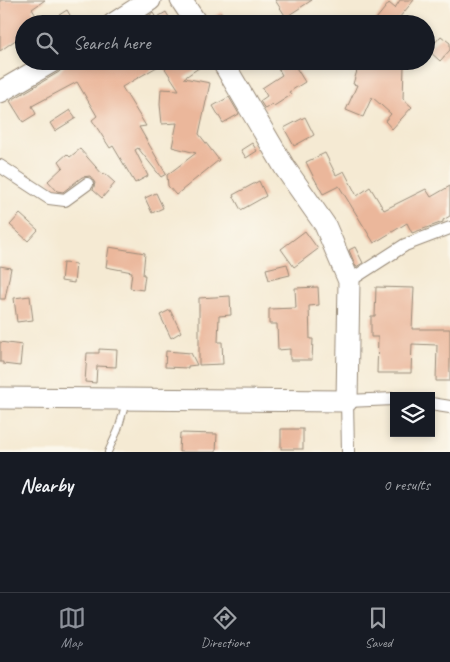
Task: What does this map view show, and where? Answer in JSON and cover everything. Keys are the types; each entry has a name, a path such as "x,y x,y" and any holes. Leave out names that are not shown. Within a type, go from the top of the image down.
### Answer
{"main road":[{"path":"127,15 150,0"},
{"path":"181,0 191,15"},
{"path":"0,92 38,70"},
{"path":"0,398 347,401 349,281 325,225 285,168 227,70"}],"street":[{"path":"0,166 49,198 65,200 87,184"},
{"path":"349,281 405,245 450,228"},
{"path":"348,452 347,401 390,399"},
{"path":"435,404 450,406"}],"lane":[{"path":"108,452 118,430 127,398"}],"building":[{"path":"0,0 45,0 32,9 36,15 15,15 15,40 0,51"},
{"path":"275,0 312,0 289,15 285,15"},
{"path":"400,0 414,0 402,15 379,15 389,3 395,8"},
{"path":"67,10 70,15 59,15"},
{"path":"441,36 450,43 450,50 440,61 435,56 435,42"},
{"path":"61,70 152,70 122,87 146,126 139,127 166,174 161,177 138,148 135,150 148,176 135,183 113,146 110,148 92,120 97,116 77,82 32,106 36,114 23,122 10,101"},
{"path":"166,70 196,70 184,78 210,83 199,134 219,160 176,195 168,186 167,175 196,153 172,147 177,123 162,124 161,89 179,90"},
{"path":"279,70 298,70 305,82 289,92 291,95 274,106 272,104 265,109 260,101 267,96 262,88 282,75"},
{"path":"357,70 404,70 403,99 412,107 392,129 385,121 391,114 372,97 363,117 346,110 357,85 353,84"},
{"path":"229,97 239,114 223,123 213,106"},
{"path":"70,110 76,118 55,131 50,123"},
{"path":"305,117 314,135 294,146 284,128"},
{"path":"252,143 257,151 246,158 241,150"},
{"path":"80,149 103,175 104,173 115,183 102,198 93,190 95,183 90,176 82,177 63,192 57,191 48,181 63,167 59,161 67,154 70,157"},
{"path":"325,153 336,175 344,171 357,196 370,187 384,210 426,189 431,197 450,186 450,216 443,220 443,222 412,233 407,223 374,243 339,186 323,194 313,176 306,162"},
{"path":"259,181 266,196 241,210 233,195"},
{"path":"156,193 163,208 152,213 145,198"},
{"path":"20,214 38,230 28,241 10,225"},
{"path":"305,231 318,249 294,267 281,249"},
{"path":"109,247 145,253 143,290 130,288 132,272 106,267"},
{"path":"355,247 363,263 356,267 349,250"},
{"path":"63,263 76,264 74,283 61,281"},
{"path":"287,264 290,275 269,280 266,269"},
{"path":"0,266 11,268 5,299 0,299"},
{"path":"318,287 319,305 309,306 310,339 313,339 312,360 290,360 290,349 278,350 277,324 269,324 269,309 296,308 295,288"},
{"path":"376,287 414,288 412,329 450,329 450,381 436,381 437,345 412,344 411,373 377,373 378,337 371,337 371,316 375,316"},
{"path":"30,296 33,320 17,322 14,298"},
{"path":"230,296 231,315 219,316 218,342 222,342 223,364 199,365 199,298"},
{"path":"170,310 181,332 171,338 160,315"},
{"path":"0,342 22,345 20,366 0,362"},
{"path":"99,349 117,350 116,367 97,366 96,383 85,382 87,353 99,353"},
{"path":"166,351 191,353 197,365 188,366 188,368 165,367"},
{"path":"281,429 303,429 303,449 281,449"},
{"path":"180,433 217,434 216,452 179,452"}]}
